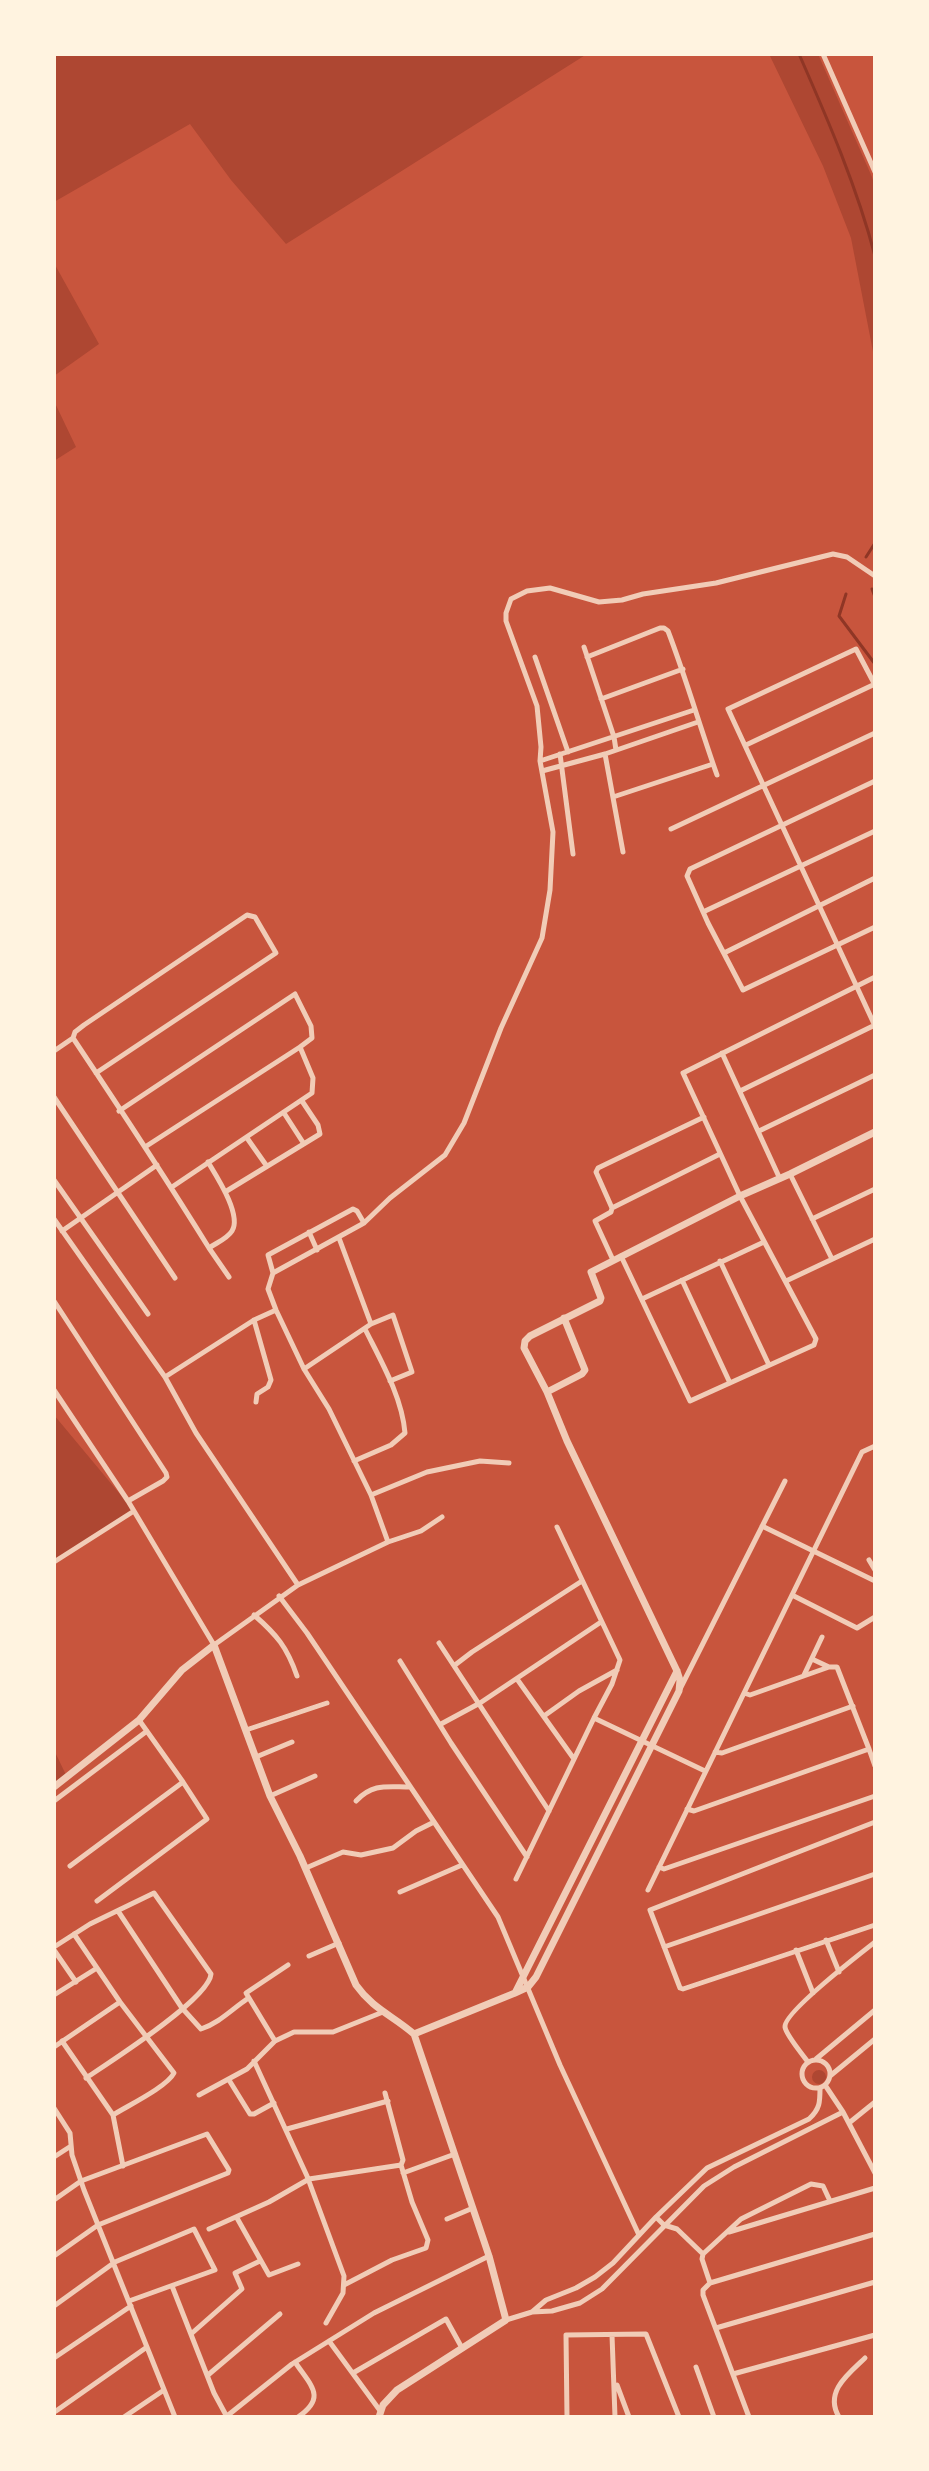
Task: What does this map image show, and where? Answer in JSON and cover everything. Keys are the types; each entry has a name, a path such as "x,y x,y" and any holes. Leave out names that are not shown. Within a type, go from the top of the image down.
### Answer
{"street":[{"path":"823,54 875,172"},
{"path":"273,1273 364,1223 390,1198 445,1155 464,1123 501,1028 542,938 550,890 553,832 540,761 537,706 506,621 506,613 512,599 527,591 550,588 598,602 622,600 643,594 716,583 826,555 848,557 875,576"},
{"path":"587,657 664,628 668,631 683,669 694,710 717,775"},
{"path":"584,647 614,737 616,750"},
{"path":"740,1091 875,1026 728,709 856,649 875,684 746,745"},
{"path":"535,657 568,752"},
{"path":"601,699 683,669"},
{"path":"540,761 694,710"},
{"path":"542,771 605,754 698,722"},
{"path":"671,829 875,733"},
{"path":"560,754 573,854"},
{"path":"605,754 623,852"},
{"path":"613,796 713,764"},
{"path":"875,781 690,870 687,876 740,988 747,989 875,927"},
{"path":"703,912 875,831"},
{"path":"724,952 875,878"},
{"path":"54,1051 73,1038 75,1032 84,1025 247,915 253,915 276,953 96,1073"},
{"path":"621,1256 689,1401 814,1345 816,1341 740,1196 683,1073 875,977"},
{"path":"119,1111 295,994 313,1030 312,1038 145,1147"},
{"path":"73,1038 229,1277"},
{"path":"172,1187 311,1094 314,1089 309,1067 300,1047"},
{"path":"722,1053 780,1179"},
{"path":"759,1131 875,1075"},
{"path":"54,1097 175,1278"},
{"path":"225,1192 320,1134 321,1130 302,1101"},
{"path":"284,1113 304,1144"},
{"path":"612,1208 596,1172 599,1166 704,1117"},
{"path":"679,1691 680,1680 677,1671 567,1441 547,1392 524,1348 525,1341 530,1335 600,1301 601,1298 590,1274 613,1260 875,1132"},
{"path":"247,1138 266,1165"},
{"path":"613,1260 595,1221 611,1212 612,1208 720,1154"},
{"path":"208,1162 225,1192 236,1222 228,1236 209,1248"},
{"path":"62,1231 157,1165"},
{"path":"790,1174 832,1259"},
{"path":"54,1180 148,1314"},
{"path":"812,1219 875,1189"},
{"path":"364,1223 357,1211 353,1209 268,1255 273,1273 268,1289 304,1369 329,1409 371,1495 388,1542"},
{"path":"54,1219 165,1377 196,1433 298,1585"},
{"path":"309,1232 318,1250"},
{"path":"339,1238 371,1324"},
{"path":"786,1281 875,1239"},
{"path":"642,1299 764,1242"},
{"path":"720,1261 769,1365"},
{"path":"682,1280 730,1383"},
{"path":"54,1300 166,1473 167,1477 163,1481 128,1501"},
{"path":"165,1377 254,1320 276,1310"},
{"path":"304,1369 371,1324 393,1315 412,1372 390,1381"},
{"path":"547,1392 585,1371 564,1318"},
{"path":"254,1320 271,1380 268,1387 257,1394 256,1402"},
{"path":"354,1461 392,1445 405,1433 404,1419 390,1381 365,1329"},
{"path":"54,1390 128,1501 214,1646 270,1796 306,1868 356,1985 370,2004 414,2034 489,2256 506,2320"},
{"path":"648,1890 862,1452 875,1446"},
{"path":"371,1495 427,1472 480,1461 509,1463"},
{"path":"414,2034 515,1994 528,1987 543,1966 784,1481"},
{"path":"54,1562 134,1511"},
{"path":"54,1787 139,1720 182,1670 279,1596 388,1542 421,1531 442,1517"},
{"path":"762,1526 875,1581"},
{"path":"516,1879 617,1670 619,1657 557,1527"},
{"path":"869,1560 875,1570"},
{"path":"455,1665 582,1581"},
{"path":"792,1595 857,1628 875,1617"},
{"path":"279,1596 307,1633 498,1917 561,2065 639,2235"},
{"path":"254,1615 274,1632 285,1646 297,1676"},
{"path":"441,1724 480,1703 602,1622"},
{"path":"804,1675 822,1637"},
{"path":"439,1643 549,1811"},
{"path":"812,1659 840,1671 875,1766"},
{"path":"400,1661 527,1857"},
{"path":"744,1693 750,1695 829,1666"},
{"path":"544,1716 579,1691 617,1670"},
{"path":"515,1994 522,1976 677,1671"},
{"path":"517,1679 574,1759"},
{"path":"246,1730 327,1703"},
{"path":"715,1752 722,1753 853,1706"},
{"path":"594,1718 705,1771"},
{"path":"97,1901 206,1820 183,1782 139,1720"},
{"path":"54,1801 147,1731"},
{"path":"256,1757 292,1742"},
{"path":"687,1809 694,1811 869,1749"},
{"path":"270,1796 315,1776"},
{"path":"69,1866 183,1782"},
{"path":"356,1801 375,1787 410,1786"},
{"path":"659,1867 664,1869 875,1796"},
{"path":"306,1868 344,1852 361,1856 393,1848 416,1831 434,1822"},
{"path":"875,1822 652,1907 650,1911 680,1988 683,1989 875,1925"},
{"path":"400,1892 462,1865"},
{"path":"664,1947 875,1874"},
{"path":"76,1982 54,1948 74,1934 154,1893 211,1973 208,1984 182,2008 148,2036 86,2078"},
{"path":"118,1911 182,2008 201,2030 220,2021 228,2012 247,1999"},
{"path":"74,1934 120,2002 148,2036 174,2075 113,2115"},
{"path":"826,1940 838,1972"},
{"path":"808,2062 785,2026 790,2016 813,1993 875,1942"},
{"path":"309,1956 339,1943"},
{"path":"796,1950 813,1993"},
{"path":"275,2041 247,1999 246,1992 288,1965"},
{"path":"54,1995 97,1968"},
{"path":"54,2047 120,2002"},
{"path":"822,2086 811,2088 802,2080 803,2068 875,2010"},
{"path":"199,2095 247,2069 275,2041 294,2032 333,2032 383,2012"},
{"path":"532,2312 546,2300 576,2288 613,2263 707,2168 809,2119 817,2112 822,2086 830,2076 875,2039"},
{"path":"62,2041 113,2115 123,2166"},
{"path":"816,2059 829,2066 830,2076"},
{"path":"254,2061 309,2179 340,2264 344,2285 343,2293 326,2323"},
{"path":"228,2080 250,2114 274,2103"},
{"path":"822,2086 843,2112 875,2174"},
{"path":"344,2285 393,2260 426,2248 428,2240 403,2173 401,2165 403,2160 385,2092"},
{"path":"287,2129 388,2101"},
{"path":"849,2123 875,2102"},
{"path":"54,2108 70,2133 71,2146 81,2181 175,2417"},
{"path":"380,2415 383,2405 397,2390 506,2320 532,2312 552,2311 580,2302 602,2289 664,2225 717,2176 843,2112"},
{"path":"54,2200 81,2181 207,2134 230,2172 98,2225 54,2256"},
{"path":"54,2157 71,2146"},
{"path":"403,2173 455,2154"},
{"path":"868,2161 875,2156"},
{"path":"209,2229 237,2218 309,2179 401,2165"},
{"path":"710,2283 702,2259 703,2254 741,2219 811,2184 823,2186 830,2201"},
{"path":"728,2233 875,2188"},
{"path":"447,2219 473,2208"},
{"path":"656,2217 664,2225 677,2229 703,2254"},
{"path":"237,2218 269,2275 298,2264"},
{"path":"54,2306 115,2262 194,2229 215,2270 130,2304 54,2358"},
{"path":"749,2417 703,2290 710,2283 875,2234"},
{"path":"171,2286 214,2393 227,2416 295,2362 374,2313 489,2256"},
{"path":"191,2334 242,2289 235,2273 260,2261"},
{"path":"613,2263 620,2273"},
{"path":"716,2328 875,2282"},
{"path":"208,2375 280,2314"},
{"path":"353,2373 446,2319 462,2348"},
{"path":"567,2417 566,2336 647,2334 679,2417"},
{"path":"612,2335 615,2417"},
{"path":"734,2374 875,2335"},
{"path":"329,2341 380,2415"},
{"path":"60,2417 55,2409 147,2347"},
{"path":"839,2417 833,2403 835,2391 842,2379 865,2358"},
{"path":"295,2362 314,2390 315,2397 312,2406 298,2417"},
{"path":"696,2367 714,2417"},
{"path":"615,2381 629,2417"},
{"path":"124,2417 164,2390"}],"shaded area":[{"path":"54,54 587,54 286,244 231,180 190,124 54,202"},
{"path":"769,54 818,54 872,177 875,187 875,362 851,238 823,166"},
{"path":"54,263 99,344 54,376"},
{"path":"54,401 76,447 54,461"},
{"path":"54,1415 134,1511 54,1562"},
{"path":"54,1750 67,1777 54,1786"},
{"path":"819,2070 824,2072 826,2077 824,2082 819,2084 814,2082 812,2077 814,2072"}],"waterway":[{"path":"799,54 851,179 875,256"},
{"path":"866,557 875,543"},
{"path":"872,589 875,597"},
{"path":"846,594 839,616 875,664"}]}
